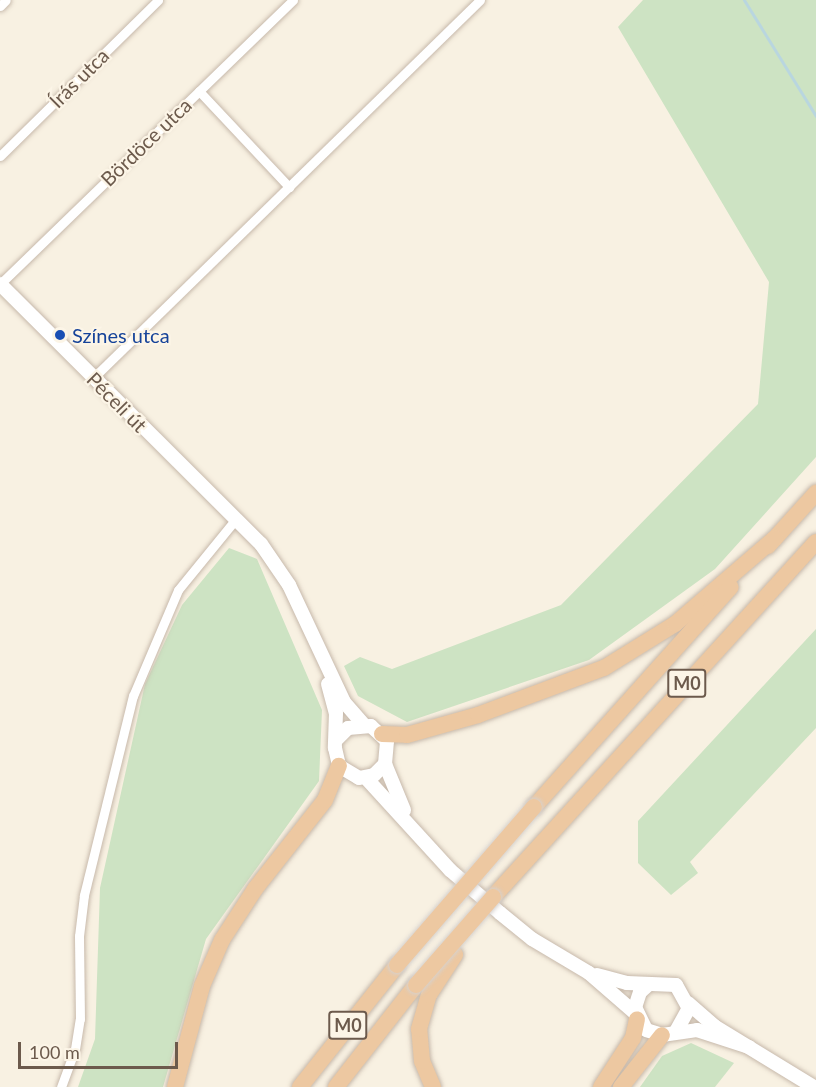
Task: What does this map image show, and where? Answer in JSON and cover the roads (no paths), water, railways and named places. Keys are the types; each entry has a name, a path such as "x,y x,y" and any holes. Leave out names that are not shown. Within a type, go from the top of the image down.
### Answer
{"highway":[{"name":"M0","path":"300,1087 397,965 534,807 816,493"},
{"path":"382,734 423,732 594,673 675,624 775,538"},
{"name":"M0","path":"336,1087 416,985 493,897 816,542"},
{"path":"175,1087 201,986 222,940 255,889 325,800 339,766"},
{"path":"434,1087 422,1061 419,1029 429,995 493,897"},
{"path":"601,1087 633,1038 636,1016"},
{"path":"621,1087 669,1033"}],"main road":[{"name":"Péceli út","path":"0,284 236,519 278,567 319,657"},
{"path":"319,657 349,710 363,724 382,734 388,749 385,764 392,790 423,840"},
{"path":"319,657 336,714 339,766 351,776 366,778 423,840 516,927 589,973 636,1016 646,1030 669,1033 697,1030 749,1047"},
{"path":"337,740 348,728 363,724"},
{"path":"366,778 385,764"},
{"path":"589,973 649,984 676,985 688,1003 749,1047 814,1087"},
{"path":"636,1016 636,999 649,984"},
{"path":"669,1033 686,1019 688,1003"}],"street":[{"path":"0,6 6,0"},
{"name":"Írás utca","path":"0,156 158,0"},
{"name":"Bördöce utca","path":"0,284 293,0"},
{"path":"93,378 480,0"},
{"path":"198,91 289,187"},
{"path":"61,1087 75,1049 80,1019 79,936 84,895 133,696 178,590 236,519"}],"waterway":[{"path":"744,0 816,116"}],"place":[{"name":"Színes utca","path":"60,335"}]}
